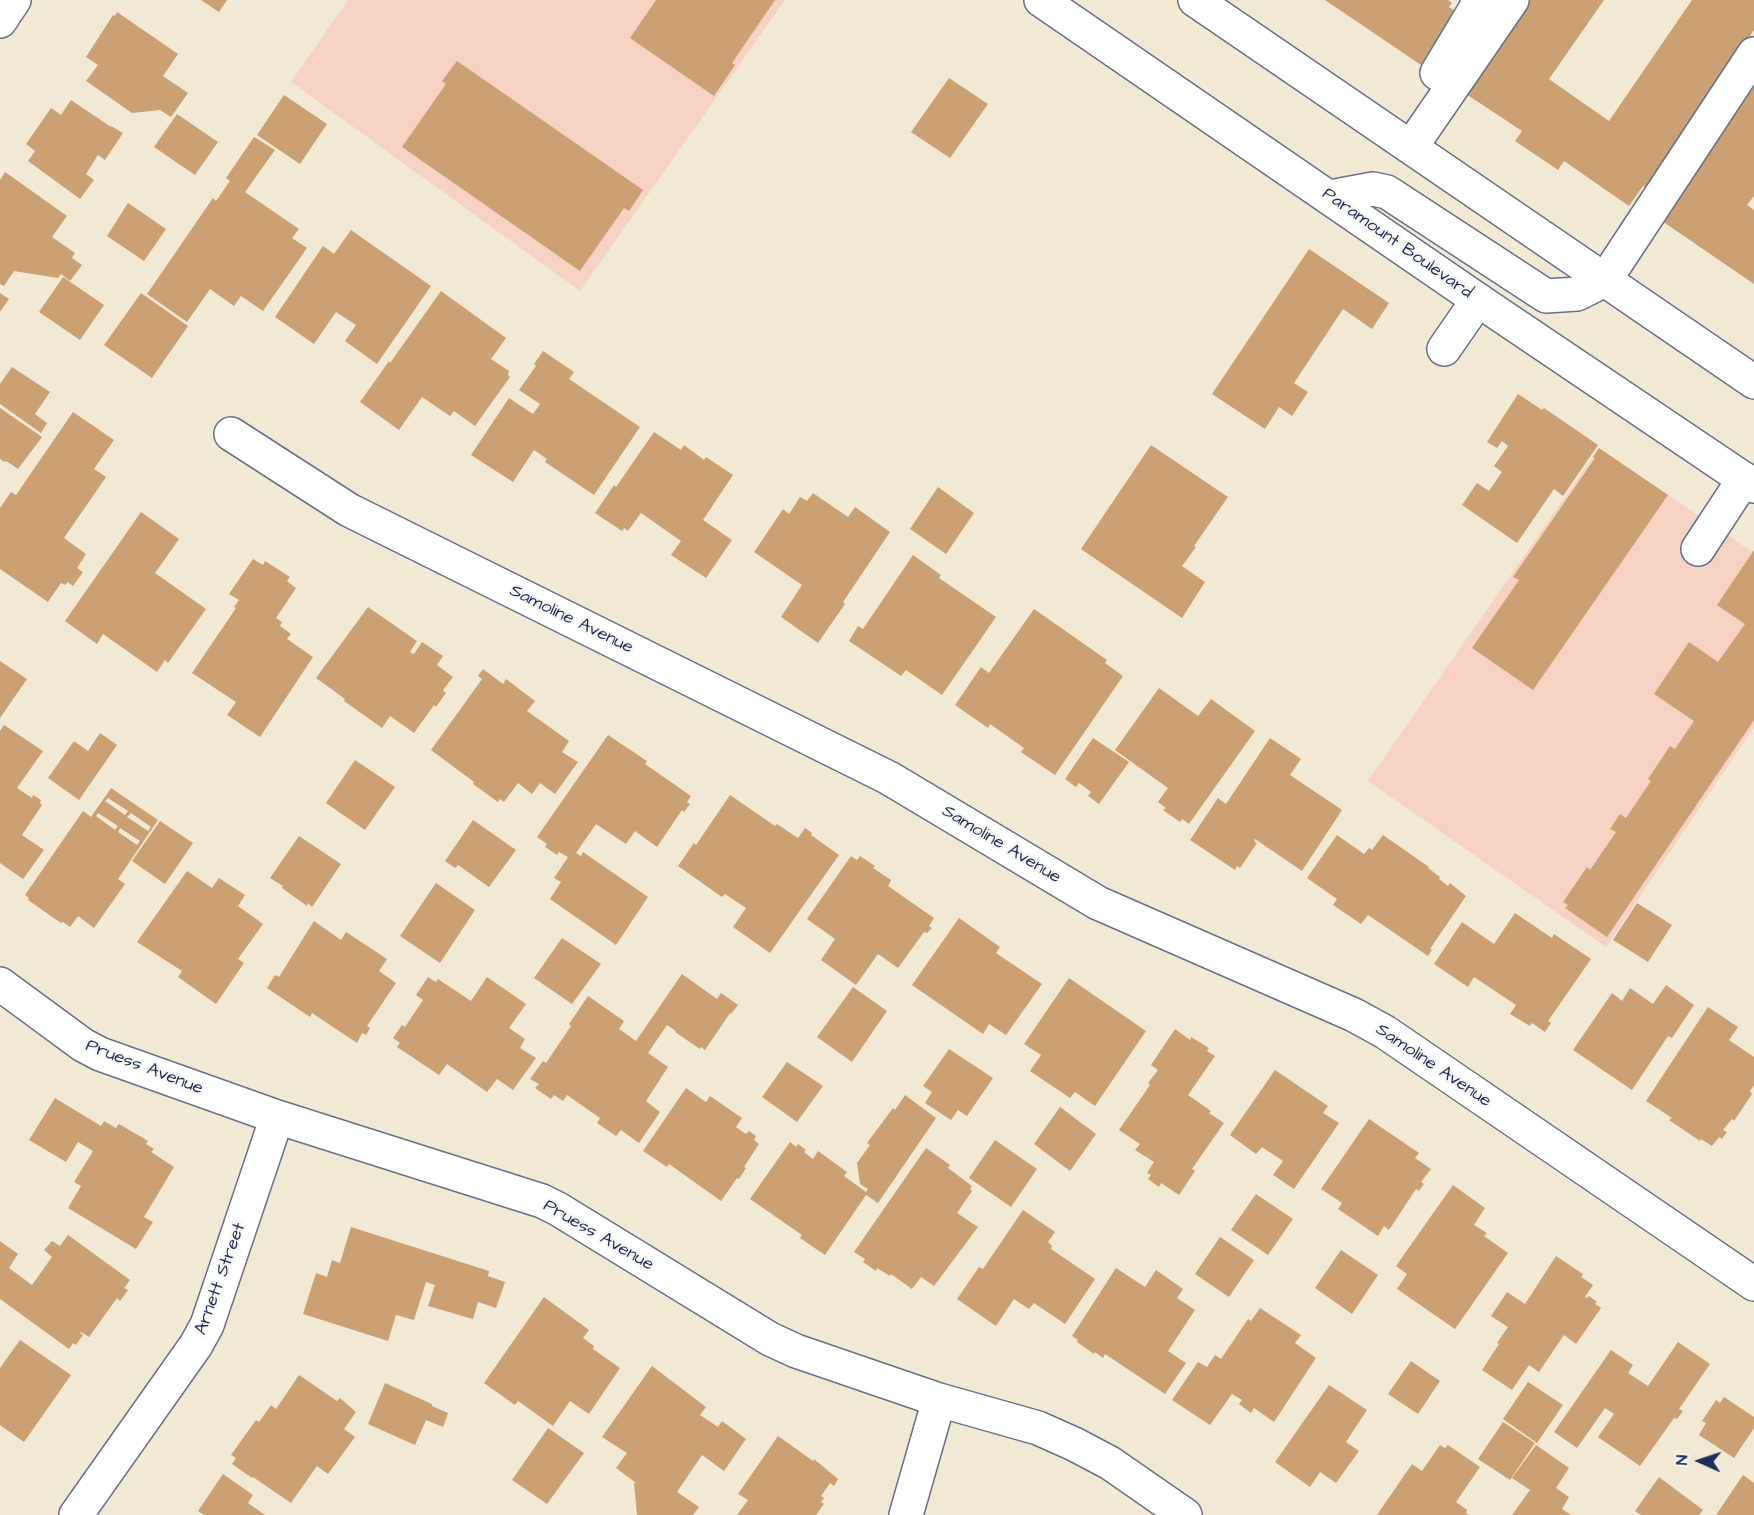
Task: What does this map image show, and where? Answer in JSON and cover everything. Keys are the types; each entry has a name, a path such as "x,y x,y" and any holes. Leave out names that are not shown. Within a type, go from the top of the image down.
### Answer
{"street":[{"path":"0,21 14,0"},
{"name":"Paramount Boulevard","path":"1041,0 1478,300 1751,479"},
{"path":"1195,0 1754,382"},
{"path":"1401,141 1436,74 1479,3 1477,0"},
{"path":"1401,141 1442,102 1512,0"},
{"path":"1330,197 1372,189 1387,192 1546,296 1577,294 1605,280 1754,54"},
{"path":"1444,349 1478,300"},
{"name":"Samoline Avenue","path":"231,434 349,510 889,778 1098,903 1354,1016 1385,1032 1754,1284"},
{"path":"1698,549 1751,479"},
{"name":"Pruess Avenue","path":"0,984 83,1045 100,1054 277,1117 542,1201 770,1339 796,1351 939,1401 1038,1428 1110,1463 1185,1515"},
{"name":"Arnett Street","path":"76,1515 196,1346 207,1325 277,1117"},
{"path":"906,1515 939,1401"}],"shaded area":[{"path":"348,0 785,0 580,291 291,82"},
{"path":"1599,448 1754,553 1754,727 1606,947 1368,781"}],"building":[{"path":"201,0 227,0 219,12"},
{"path":"656,0 775,0 732,63 735,65 714,96 630,38"},
{"path":"1325,0 1448,0 1452,3 1449,7 1457,12 1421,65"},
{"path":"1522,0 1604,0 1549,79 1609,121 1692,0 1754,0 1754,30 1647,188 1643,186 1629,206 1564,161 1558,170 1515,141 1522,131 1463,92"},
{"path":"117,12 178,54 163,76 188,93 171,117 160,110 132,113 86,81 98,65 86,57"},
{"path":"457,61 643,190 629,211 624,208 580,271 402,147 446,84 442,81"},
{"path":"949,78 988,104 950,158 911,132"},
{"path":"1754,86 1754,196 1747,205 1754,210 1754,284 1662,221"},
{"path":"284,95 327,124 300,164 257,135"},
{"path":"71,100 123,133 105,160 98,155 86,174 94,180 80,199 28,161 35,151 26,144 51,108 61,115"},
{"path":"177,114 218,142 195,175 154,147"},
{"path":"254,137 275,150 245,192 299,229 292,238 307,248 263,311 241,296 234,306 210,289 187,322 147,294 213,198 216,201 230,181 226,178"},
{"path":"5,172 67,216 52,237 75,253 72,258 82,265 70,281 61,274 58,278 14,271 4,286 0,284 0,180"},
{"path":"128,203 166,229 144,261 107,236"},
{"path":"351,230 431,286 377,364 345,341 356,325 336,312 314,344 275,317 323,246 334,254"},
{"path":"1309,249 1389,303 1372,329 1343,309 1294,383 1308,392 1292,416 1279,407 1265,429 1212,394"},
{"path":"63,277 104,305 80,340 39,312"},
{"path":"441,291 506,338 491,359 509,371 510,377 475,426 454,411 450,416 422,397 399,430 360,402"},
{"path":"0,293 9,299 0,312"},
{"path":"141,293 188,326 152,378 104,345"},
{"path":"543,351 574,372 569,379 640,427 594,495 545,462 547,459 534,450 513,482 471,455 509,398 533,414 540,404 519,390 536,366 534,364"},
{"path":"12,367 50,392 35,414 47,423 41,433 0,404 0,384"},
{"path":"1518,394 1542,410 1544,408 1598,445 1563,496 1554,489 1517,543 1462,505 1477,483 1489,491 1502,472 1494,466 1508,446 1502,441 1497,448 1487,442"},
{"path":"0,408 42,437 18,469 0,459"},
{"path":"73,412 114,440 94,469 106,477 64,538 86,554 77,568 83,572 73,586 68,582 65,585 61,583 48,602 0,569 0,508 11,492 16,495"},
{"path":"654,432 681,450 684,445 704,460 706,457 733,475 703,520 732,540 706,578 671,555 681,541 641,513 628,531 624,528 622,531 595,513"},
{"path":"1151,445 1228,497 1182,566 1205,582 1182,618 1081,549"},
{"path":"1599,448 1668,495 1533,690 1472,648 1519,580 1513,577 1595,458 1593,457"},
{"path":"938,487 974,513 946,554 910,529"},
{"path":"813,493 848,517 855,507 890,532 818,643 781,617 802,585 754,552 783,509 789,514 800,497 807,501"},
{"path":"141,512 179,539 155,573 206,609 168,663 165,660 157,672 103,634 97,644 65,621"},
{"path":"1754,550 1754,720 1607,937 1565,908 1568,905 1563,902 1587,867 1590,870 1616,832 1610,829 1620,814 1626,818 1651,781 1648,779 1670,746 1675,749 1694,721 1654,694 1689,642 1718,662 1745,624 1717,605"},
{"path":"913,555 941,575 939,578 996,617 942,695 906,670 901,676 849,641 858,626 863,629"},
{"path":"253,559 263,565 265,561 290,577 287,581 296,588 276,618 282,622 280,626 291,634 287,639 313,657 260,737 227,715 236,702 192,673 236,608 234,607 239,600 229,594"},
{"path":"368,607 417,641 410,652 414,654 422,642 443,656 437,665 453,677 443,690 446,693 436,707 434,705 414,733 390,716 382,728 316,678"},
{"path":"1034,609 1107,660 1105,663 1123,676 1055,775 1021,752 1024,748 990,724 988,728 955,705 981,667 989,673"},
{"path":"0,661 27,679 0,718"},
{"path":"483,669 503,684 506,679 535,701 527,711 569,741 562,752 578,762 555,794 540,783 532,794 518,783 504,802 500,799 498,802 431,750 482,679 478,676"},
{"path":"1159,688 1198,716 1211,699 1255,731 1189,824 1182,819 1180,822 1163,810 1166,808 1158,802 1168,788 1115,750"},
{"path":"4,725 43,751 17,788 32,798 33,795 41,800 42,805 22,835 44,850 23,879 0,863 0,731"},
{"path":"100,733 117,745 79,800 48,778 74,741 88,751"},
{"path":"608,735 647,761 645,764 691,796 687,802 690,804 684,812 682,810 657,847 635,831 626,844 596,824 576,853 581,856 583,852 648,897 616,945 550,899 561,882 554,878 568,857 559,852 557,855 545,847 547,844 537,837"},
{"path":"1093,738 1129,762 1099,804 1088,796 1091,792 1079,783 1076,787 1065,779"},
{"path":"1270,738 1301,759 1290,775 1342,810 1302,871 1255,839 1257,843 1240,868 1237,866 1235,870 1190,840 1218,798 1226,804"},
{"path":"355,760 395,787 365,830 326,803"},
{"path":"111,788 158,820 118,879 125,884 94,928 78,916 70,927 28,900 29,898 25,895 83,811 91,817","holes":["108,798 128,811 125,815 105,801","98,813 118,826 115,830 96,816","131,813 151,827 148,831 127,817","120,828 140,841 137,845 118,832"]},
{"path":"730,795 775,826 777,824 798,838 805,828 839,855 770,953 733,927 746,908 725,894 722,897 678,866 694,843 696,845"},
{"path":"473,820 516,850 489,887 458,865 455,868 445,861"},
{"path":"160,821 193,843 165,884 132,861"},
{"path":"1337,835 1364,854 1369,848 1372,850 1383,835 1429,867 1448,886 1450,883 1466,896 1430,949 1432,950 1428,956 1368,915 1361,924 1333,905 1337,899 1307,878"},
{"path":"299,836 341,864 312,907 308,903 307,906 270,878"},
{"path":"851,856 857,860 860,856 875,866 873,868 891,880 888,886 934,918 929,926 932,928 927,933 924,932 898,968 878,954 856,985 821,960 835,939 807,919"},
{"path":"187,871 212,888 219,878 245,895 238,906 263,924 238,959 244,963 216,1004 178,977 182,971 137,942"},
{"path":"436,883 475,910 440,963 400,936"},
{"path":"1637,903 1672,925 1648,962 1613,940"},
{"path":"1515,913 1552,938 1554,934 1591,959 1548,1021 1551,1023 1545,1032 1532,1023 1530,1026 1510,1014 1516,1005 1474,977 1468,987 1434,964 1462,922 1494,944"},
{"path":"959,918 1000,947 996,953 1042,984 1006,1035 989,1024 983,1034 912,985"},
{"path":"314,921 341,940 346,932 387,959 379,971 396,983 367,1026 370,1028 366,1035 362,1033 357,1043 312,1013 310,1017 267,988 275,975 279,977"},
{"path":"562,938 601,964 572,1004 534,978"},
{"path":"682,974 717,999 721,993 738,1005 705,1050 701,1047 700,1049 667,1025 648,1053 668,1067 646,1101 660,1112 639,1143 621,1130 616,1136 597,1123 600,1118 567,1095 563,1101 554,1095 551,1099 535,1088 539,1084 530,1079 543,1061 546,1063 588,996 624,1021 619,1029 636,1041"},
{"path":"428,977 436,982 438,979 471,1001 487,977 526,1004 509,1028 525,1039 520,1048 536,1058 513,1090 497,1079 487,1092 447,1064 439,1075 397,1047 400,1043 393,1038 402,1025 405,1027 423,1000 416,995"},
{"path":"1069,978 1146,1031 1095,1106 1075,1092 1070,1098 1030,1071 1041,1055 1024,1044"},
{"path":"1666,985 1694,1005 1672,1038 1668,1036 1632,1090 1573,1050 1612,993 1622,1001 1630,988 1653,1004"},
{"path":"853,987 887,1011 852,1062 817,1037"},
{"path":"1708,1007 1738,1027 1729,1040 1754,1057 1754,1085 1750,1091 1752,1094 1734,1121 1732,1119 1723,1130 1727,1132 1722,1139 1719,1137 1712,1146 1701,1139 1700,1141 1669,1120 1672,1118 1646,1101"},
{"path":"1175,1029 1190,1040 1191,1037 1209,1048 1207,1051 1215,1056 1188,1095 1224,1123 1192,1169 1195,1171 1179,1195 1161,1183 1159,1187 1148,1179 1151,1175 1147,1173 1154,1162 1135,1150 1140,1144 1119,1130 1150,1085 1148,1083 1158,1070 1151,1065"},
{"path":"949,1049 993,1078 967,1116 958,1110 951,1120 925,1103 932,1092 923,1086"},
{"path":"787,1062 823,1086 797,1122 762,1097"},
{"path":"1275,1070 1328,1106 1323,1113 1339,1123 1294,1189 1273,1175 1283,1161 1262,1147 1256,1154 1230,1135"},
{"path":"686,1088 706,1102 710,1096 742,1118 736,1127 746,1134 749,1131 756,1136 754,1140 759,1144 739,1179 737,1178 721,1201 669,1164 667,1167 643,1151"},
{"path":"905,1095 936,1118 878,1203 866,1195 825,1255 800,1238 802,1235 750,1199 790,1142 796,1147 798,1144 813,1159 818,1151 847,1172 844,1176 866,1192 868,1189 860,1184 857,1163 870,1145 867,1143"},
{"path":"55,1098 101,1126 104,1121 116,1128 119,1124 148,1141 146,1144 154,1149 151,1152 174,1167 144,1217 153,1222 136,1249 68,1208 81,1186 74,1182 93,1151 78,1142 66,1162 29,1140"},
{"path":"1060,1107 1096,1134 1070,1171 1034,1144"},
{"path":"1369,1119 1419,1153 1415,1158 1431,1169 1421,1182 1424,1184 1419,1191 1416,1189 1389,1230 1384,1226 1378,1236 1338,1209 1342,1203 1321,1189"},
{"path":"995,1140 1037,1169 1011,1207 969,1178"},
{"path":"926,1148 950,1165 948,1168 972,1186 970,1189 972,1191 957,1213 978,1227 934,1286 921,1277 912,1289 891,1274 890,1276 877,1268 876,1271 863,1262 865,1259 854,1252"},
{"path":"1453,1185 1485,1208 1474,1225 1487,1233 1484,1236 1508,1253 1455,1329 1397,1289 1407,1274 1396,1266"},
{"path":"1256,1194 1293,1219 1268,1255 1231,1230"},
{"path":"1023,1210 1055,1232 1048,1242 1052,1246 1051,1249 1095,1279 1065,1324 1034,1303 1029,1309 1014,1299 996,1326 957,1299 979,1267 983,1269"},
{"path":"351,1227 489,1271 488,1276 505,1282 496,1308 478,1302 473,1319 428,1306 435,1285 426,1282 414,1320 396,1315 388,1341 303,1314 316,1273 327,1277 332,1260 340,1263"},
{"path":"68,1235 130,1280 124,1288 128,1290 120,1301 117,1298 89,1337 81,1332 83,1335 76,1345 73,1343 69,1349 0,1299 0,1241 18,1254 9,1268 32,1285 52,1257 44,1250 52,1241 60,1246"},
{"path":"1220,1237 1254,1260 1229,1297 1195,1274"},
{"path":"1341,1250 1378,1275 1352,1314 1315,1288"},
{"path":"1556,1256 1583,1274 1581,1277 1593,1285 1585,1297 1589,1296 1601,1308 1576,1344 1564,1335 1539,1372 1529,1365 1512,1390 1482,1370 1508,1327 1491,1316 1507,1292 1525,1304"},
{"path":"1116,1268 1145,1287 1156,1270 1183,1289 1177,1298 1195,1310 1168,1351 1186,1363 1165,1394 1105,1354 1103,1358 1095,1352 1094,1354 1072,1336"},
{"path":"544,1297 589,1330 583,1338 594,1346 593,1349 620,1368 589,1414 570,1401 553,1426 518,1401 515,1405 484,1383"},
{"path":"1260,1308 1301,1335 1295,1343 1316,1358 1274,1422 1254,1408 1251,1413 1239,1404 1242,1400 1232,1394 1210,1425 1172,1400 1198,1362 1207,1367 1215,1355 1221,1359 1248,1319 1251,1321"},
{"path":"20,1340 71,1375 24,1442 0,1425 0,1368"},
{"path":"1678,1342 1710,1364 1679,1409 1683,1411 1677,1419 1674,1418 1640,1466 1598,1437 1614,1414 1605,1408 1577,1448 1554,1432 1611,1350 1633,1365 1628,1373 1648,1386"},
{"path":"1411,1361 1440,1381 1418,1414 1388,1394"},
{"path":"652,1366 706,1407 700,1415 718,1427 722,1421 746,1439 724,1471 702,1455 677,1492 699,1507 693,1515 637,1515 634,1483 636,1483 616,1468 627,1453 602,1437"},
{"path":"299,1375 337,1401 340,1398 356,1412 344,1429 355,1437 328,1474 317,1466 291,1503 232,1464 236,1458 231,1455 256,1420 259,1422 271,1405 276,1409"},
{"path":"1528,1382 1563,1405 1537,1443 1503,1419"},
{"path":"385,1383 448,1413 443,1427 426,1420 415,1445 368,1424"},
{"path":"1329,1385 1367,1410 1346,1442 1359,1451 1336,1483 1320,1472 1310,1487 1275,1462"},
{"path":"1724,1397 1754,1417 1754,1428 1734,1458 1699,1435 1706,1423 1702,1421 1716,1400 1720,1403"},
{"path":"1503,1422 1535,1443 1510,1480 1478,1459"},
{"path":"548,1428 584,1453 547,1504 512,1480"},
{"path":"778,1436 813,1461 814,1459 838,1479 834,1486 830,1483 821,1496 824,1498 821,1502 824,1504 816,1515 737,1515 748,1500 738,1494"},
{"path":"1440,1445 1445,1448 1448,1445 1480,1467 1456,1502 1467,1510 1466,1513 1469,1515 1377,1515 1412,1464 1422,1471"},
{"path":"1536,1445 1569,1468 1556,1488 1569,1497 1562,1509 1571,1515 1512,1515 1530,1490 1512,1478"},
{"path":"223,1474 253,1495 248,1503 265,1515 204,1515 198,1511"},
{"path":"1743,1475 1754,1483 1754,1515 1716,1515"},
{"path":"1659,1477 1703,1510 1699,1515 1641,1515 1635,1511"}]}
